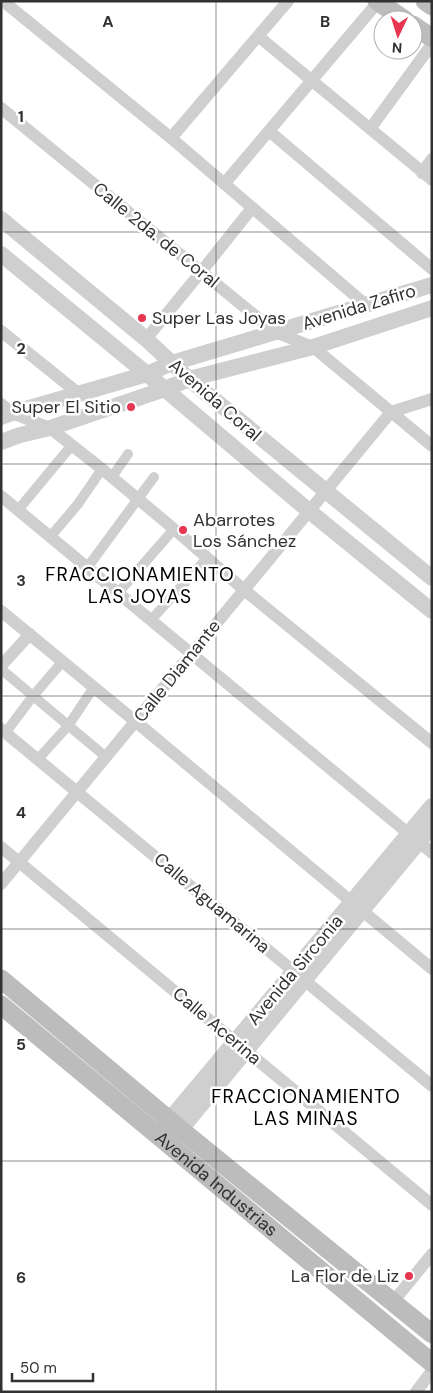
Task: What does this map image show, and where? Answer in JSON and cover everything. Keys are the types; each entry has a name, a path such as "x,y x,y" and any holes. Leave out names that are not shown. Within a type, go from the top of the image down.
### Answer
{"main road":[{"path":"425,1 432,6"},
{"path":"378,2 390,10"},
{"name":"Avenida Industrias","path":"1,980 169,1132 432,1363"},
{"name":"Avenida Industrias","path":"1,1005 393,1302 432,1334"}],"street":[{"path":"2,1 171,138 366,305"},
{"path":"171,138 288,1"},
{"path":"224,184 378,2"},
{"path":"258,36 427,176 432,160"},
{"path":"370,129 432,44"},
{"name":"Calle 2da. de Coral","path":"1,108 275,332 313,347 432,446"},
{"path":"268,131 432,269"},
{"path":"146,339 252,208"},
{"name":"Avenida Coral","path":"1,219 146,339 188,379 324,492 432,578"},
{"name":"Avenida Coral","path":"1,254 432,611"},
{"name":"Avenida Zafiro","path":"5,412 147,374 172,363 432,285"},
{"name":"Avenida Zafiro","path":"1,442 20,435 50,428 188,379 313,347 432,308"},
{"path":"1,331 78,393"},
{"path":"391,412 432,399"},
{"path":"5,412 50,428 107,473 243,589 432,743"},
{"name":"Calle Diamante","path":"1,884 391,412"},
{"path":"18,510 72,446"},
{"path":"50,537 107,473 128,454"},
{"path":"87,568 154,477"},
{"path":"1,496 432,853"},
{"path":"118,593 174,529"},
{"path":"151,620 207,558"},
{"path":"1,611 432,969"},
{"path":"30,634 1,668 106,757"},
{"name":"Calle Aguamarina","path":"63,661 4,731 432,1086"},
{"path":"38,759 68,726 94,687"},
{"name":"Avenida Sirconia","path":"169,1132 413,838 432,806"},
{"name":"Avenida Sirconia","path":"413,838 432,826"},
{"name":"Calle Acerina","path":"1,847 432,1205"},
{"path":"393,1302 432,1254"},
{"path":"416,1392 432,1371"}],"place":[{"name":"Super Las Joyas","path":"142,318"},
{"name":"Super El Sitio","path":"131,407"},
{"name":"Abarrotes Los Sánchez","path":"183,530"},
{"name":"La Flor de Liz","path":"409,1276"}],"district":[{"name":"FRACCIONAMIENTO LAS JOYAS","path":"140,585"},
{"name":"FRACCIONAMIENTO LAS MINAS","path":"306,1107"}]}
